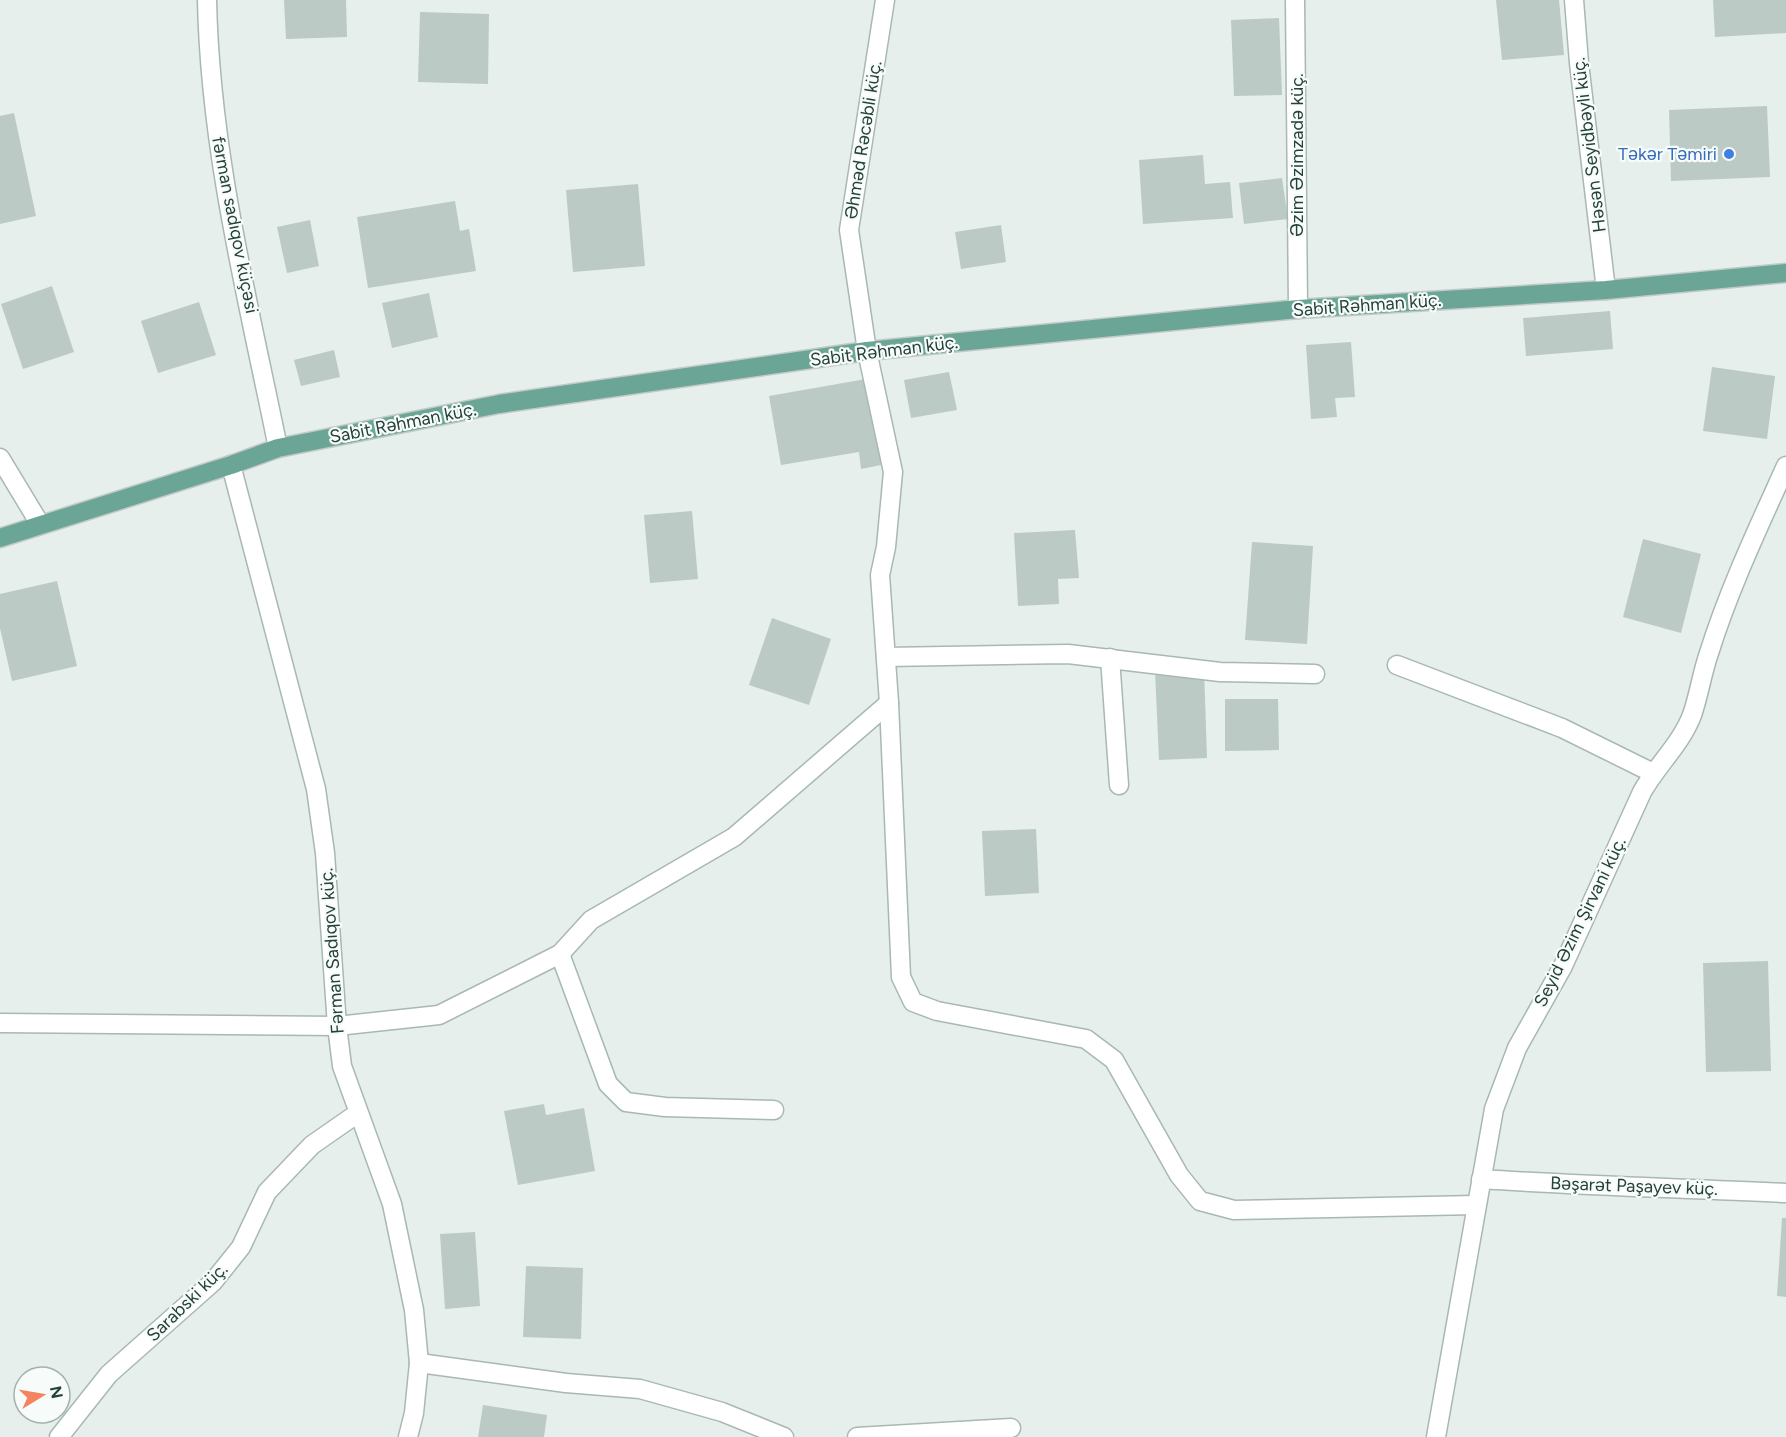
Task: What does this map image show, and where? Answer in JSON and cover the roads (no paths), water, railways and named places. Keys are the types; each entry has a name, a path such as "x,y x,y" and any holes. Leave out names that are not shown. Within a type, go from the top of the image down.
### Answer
{"main road":[{"name":"Sabit Rəhman küç.","path":"0,538 278,448 498,404 867,351 1298,309 1606,290 1786,273"}],"street":[{"name":"fərman sadıqov küçəsi","path":"207,0 211,82 221,164 278,448"},
{"name":"Əhməd Rəcəbli küç.","path":"885,0 849,230 867,351 893,472 886,547 880,575 901,977 913,1002 937,1011 1086,1039 1113,1060 1179,1175 1200,1202 1234,1210 1476,1205"},
{"name":"Əzim Əzimzadə küç.","path":"1295,0 1298,309"},
{"name":"Həsən Seyidbəyli küç.","path":"1574,0 1579,63 1606,290"},
{"path":"0,458 40,524"},
{"name":"Fərman Sadıqov küç.","path":"231,465 316,789 325,852 337,1026 342,1066 392,1204 414,1310 419,1363 414,1413 408,1437"},
{"name":"Seyid Əzim Şirvani küç.","path":"1436,1437 1494,1109 1517,1048 1563,966 1642,792 1653,773 1680,740 1692,715 1709,653 1739,569 1786,466"},
{"path":"886,657 1068,654 1220,672 1315,674"},
{"path":"1110,658 1119,785"},
{"path":"1397,666 1562,728 1653,773"},
{"path":"0,1023 337,1026 439,1016 560,954 591,920 734,837 888,703"},
{"path":"560,954 608,1084 626,1102 665,1107 774,1110"},
{"name":"Sarabski küç.","path":"59,1437 109,1374 213,1282 241,1247 267,1192 312,1145 358,1113"},
{"name":"Bəşarət Paşayev küç.","path":"1481,1179 1566,1185 1786,1192"},
{"path":"419,1363 566,1383 640,1389 722,1412 784,1437"},
{"path":"857,1437 1011,1428"}],"place":[{"name":"Təkər Təmiri","path":"1729,154"}]}
